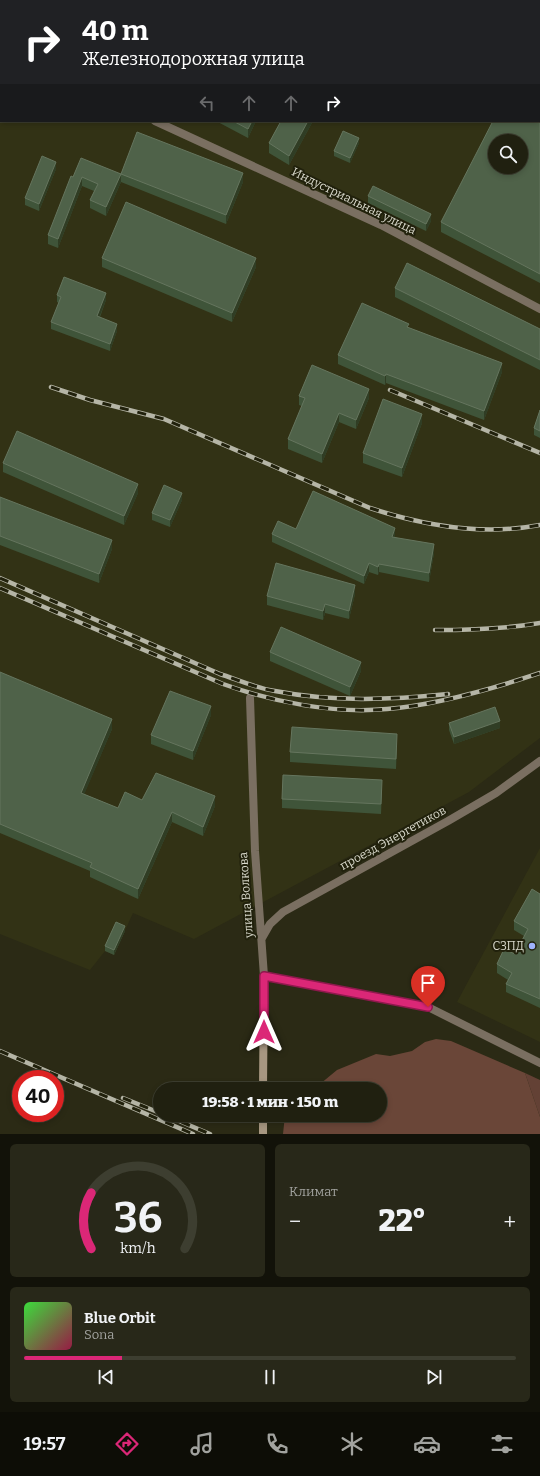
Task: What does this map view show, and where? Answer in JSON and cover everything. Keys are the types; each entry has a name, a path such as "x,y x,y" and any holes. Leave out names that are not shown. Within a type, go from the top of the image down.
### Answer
{"street":[{"name":"Индустриальная улица","path":"157,122 381,225 540,309"},
{"name":"улица Волкова","path":"250,698 255,851 264,976 263,1082"},
{"name":"проезд Энергетиков","path":"262,938 270,924 283,912 496,793 540,761"},
{"path":"264,976 428,1007 540,1063"}],"shaded area":[{"path":"0,122 540,122 540,738 469,792 194,939 133,913 114,955 105,951 90,970 0,934"},
{"path":"540,848 540,1042 457,1002"},
{"path":"436,1039 451,1041 525,1073 540,1117 540,1134 283,1134 284,1122 387,1122 387,1082 322,1082 337,1070 376,1054 390,1056 412,1051 425,1042"},
{"path":"525,1073 540,1080 540,1117"}],"building":[{"path":"235,122 252,122 248,129"},
{"path":"280,122 307,122 289,156 269,143"},
{"path":"492,122 540,122 540,274 441,222"},
{"path":"343,131 359,138 350,158 334,151"},
{"path":"137,132 243,173 226,215 121,174"},
{"path":"42,156 56,162 39,204 25,198"},
{"path":"81,158 121,174 106,207 90,200 98,184 82,177 58,239 48,235 71,176 73,177"},
{"path":"373,186 431,214 426,224 368,196"},
{"path":"126,202 256,258 232,313 102,258"},
{"path":"407,263 540,329 540,360 395,288"},
{"path":"64,277 106,293 97,316 117,324 110,344 51,322 61,297 57,295"},
{"path":"362,303 409,324 407,327 502,363 484,411 386,374 385,376 338,355"},
{"path":"312,365 369,389 356,420 339,413 322,454 288,439 305,398 299,396"},
{"path":"383,399 422,414 402,468 363,453"},
{"path":"540,410 540,431 534,428"},
{"path":"17,431 138,484 124,516 3,463"},
{"path":"164,485 182,493 170,520 152,513"},
{"path":"313,491 395,528 392,537 434,544 429,573 379,564 378,567 369,563 364,576 272,534 278,521 296,529"},
{"path":"0,497 112,540 99,574 0,536"},
{"path":"276,563 355,585 349,611 325,604 323,611 267,596"},
{"path":"281,627 361,662 350,687 270,652"},
{"path":"0,672 112,719 81,793 118,808 125,792 142,800 156,773 215,796 203,827 172,812 138,889 90,867 92,863 0,824"},
{"path":"170,691 211,706 193,751 151,735"},
{"path":"495,707 500,721 454,737 449,723"},
{"path":"292,727 397,734 396,759 290,752"},
{"path":"283,775 382,780 381,804 282,799"},
{"path":"532,889 540,894 540,999 506,984 512,973 497,964 504,949 515,954 528,929 514,921"},
{"path":"116,922 125,926 114,950 105,946"}],"railway":[{"path":"51,387 90,400 164,419 370,508 412,520 454,527 497,530 540,525"},
{"path":"390,390 540,453"},
{"path":"0,578 220,674 261,688 296,695 361,699 405,698 448,694"},
{"path":"0,588 223,684 262,696 304,705 346,710 406,707 464,696 540,673"},
{"path":"435,630 488,629 540,623"},
{"path":"0,1051 193,1134"},
{"path":"123,1098 153,1110"},
{"path":"182,1122 210,1134"}],"place":[{"name":"СЗПД","path":"532,946"}],"route":[{"path":"264,1032 264,976 428,1007"}]}
